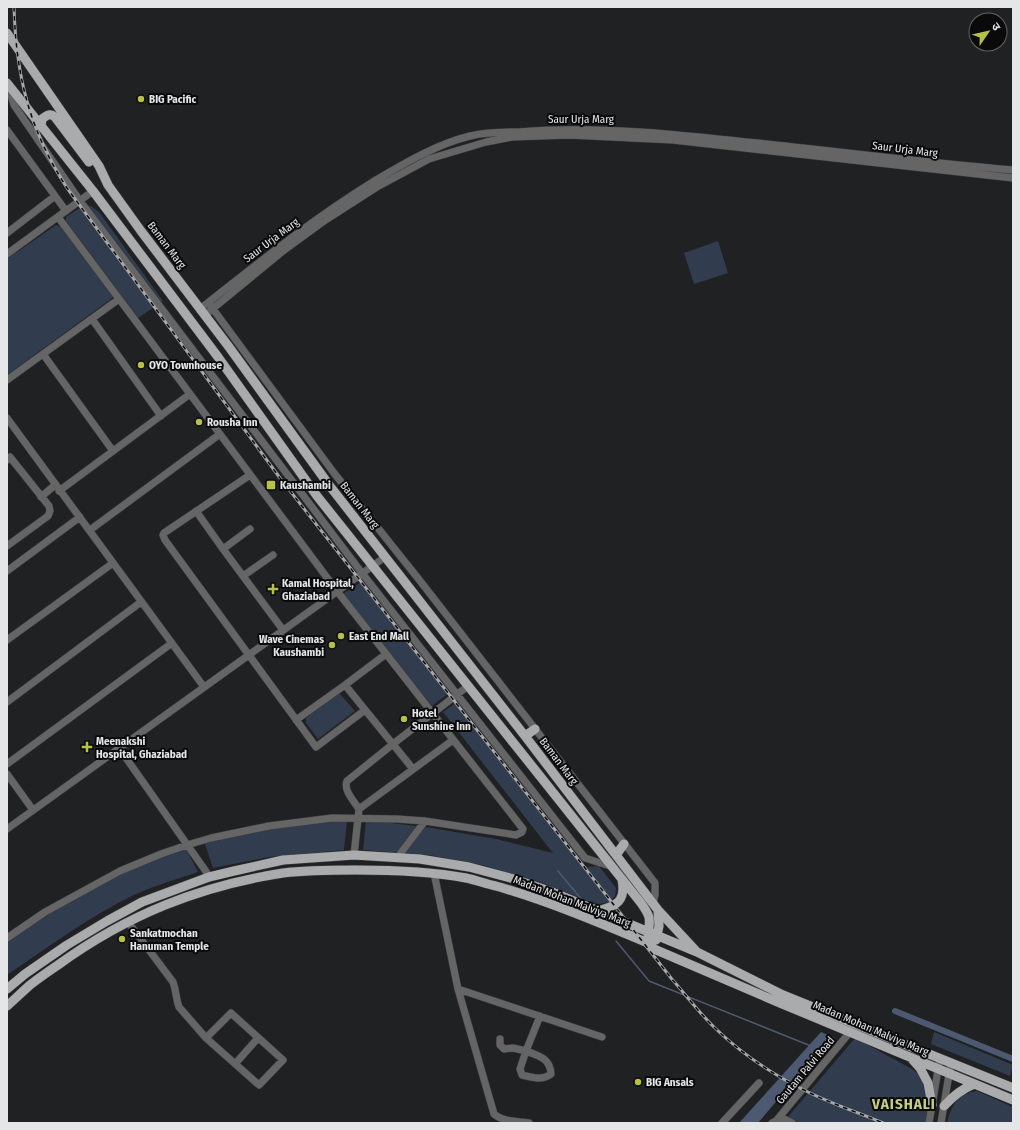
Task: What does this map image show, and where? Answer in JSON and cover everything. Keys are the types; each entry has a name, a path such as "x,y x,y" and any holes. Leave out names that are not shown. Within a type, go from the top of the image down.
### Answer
{"main road":[{"name":"Baman Marg","path":"8,37 99,166 108,185 329,485 656,906 697,952"},
{"path":"7,84 93,191 218,357 317,496 648,913 652,934 651,946"},
{"path":"41,126 42,119 47,115 52,115 55,117 108,185"},
{"path":"252,405 264,396"},
{"path":"261,418 273,408"},
{"path":"483,705 494,697"},
{"path":"500,726 501,706"},
{"path":"525,736 535,729"},
{"path":"616,855 624,844"},
{"name":"Madan Mohan Malviya Marg","path":"7,989 25,974 64,947 107,920 142,902 209,877 283,860 354,855 420,860 469,867 552,892 697,952 783,995 1013,1088"},
{"path":"298,859 300,872"},
{"name":"Madan Mohan Malviya Marg","path":"7,1006 31,984 72,955 112,930 147,912 184,897 237,882 284,873 327,870 421,871 466,878 551,904 1013,1100"},
{"path":"598,911 610,907 620,900 623,889 621,878"},
{"path":"652,934 659,926 656,906"},
{"path":"910,1057 920,1068 928,1083 932,1105"},
{"path":"944,1106 955,1095 974,1084"}],"street":[{"path":"7,84 14,106 80,201 362,573 584,858 612,867"},
{"name":"Saur Urja Marg","path":"202,312 280,246 322,215 396,168 441,147 471,136 489,132 569,129 609,134 681,135 908,163 1003,173 1013,178"},
{"path":"7,130 66,211"},
{"name":"Saur Urja Marg","path":"1003,173 1013,170"},
{"path":"7,254 93,191"},
{"path":"7,233 55,196"},
{"path":"7,938 45,912 120,871 161,854 211,838 269,826 332,818 425,821 516,835 522,832 523,829 337,591 58,217"},
{"path":"7,380 119,300"},
{"path":"210,306 334,473 422,583 655,883 656,906"},
{"path":"92,319 161,416"},
{"path":"44,354 114,451"},
{"path":"41,498 114,451 190,394"},
{"path":"7,418 204,687"},
{"path":"90,530 220,434"},
{"path":"7,460 10,457 41,498 49,506 50,510 48,516 7,546"},
{"path":"250,475 164,533 164,538 316,747 365,710"},
{"path":"196,511 283,630"},
{"path":"7,571 80,517"},
{"path":"223,549 250,529"},
{"path":"243,576 273,555"},
{"path":"7,829 385,557"},
{"path":"7,640 113,563"},
{"path":"7,702 142,602"},
{"path":"7,764 172,643"},
{"path":"296,720 386,654"},
{"path":"345,685 413,769"},
{"path":"354,855 359,809 347,790 347,781 468,686"},
{"path":"359,809 453,740"},
{"path":"119,748 209,877"},
{"path":"7,774 34,810"},
{"path":"397,858 425,821"},
{"path":"434,873 458,989 494,1114 499,1118 528,1123"},
{"path":"128,922 173,982 179,1007 206,1038 235,1064 259,1085 282,1060 231,1013 206,1038"},
{"path":"64,947 72,955"},
{"path":"458,989 602,1037"},
{"path":"500,1039 500,1045 504,1049 513,1048 526,1051 545,1059 550,1065 550,1074 546,1077 536,1078 522,1075 520,1069 526,1051 540,1016"},
{"name":"Gautam Palvi Road","path":"776,1121 850,1032"},
{"path":"235,1064 258,1038"},
{"path":"929,1123 940,1058"},
{"path":"941,1123 951,1062"},
{"path":"722,1123 759,1083"},
{"path":"776,1121 792,1123"}],"shaded area":[{"path":"84,205 91,206 99,212 163,301 138,318 66,221 66,217"},
{"path":"56,225 65,228 115,296 7,375 7,259"},
{"path":"718,241 728,273 694,284 684,253"},
{"path":"361,582 406,640 450,692 432,706 343,594"},
{"path":"339,693 355,711 318,739 306,723 306,718"},
{"path":"457,702 583,867 599,866 616,888 615,896 609,902 599,904 588,901 540,882 482,865 429,855 363,850 366,820 432,828 496,839 553,853 443,712"},
{"path":"347,820 344,850 269,857 213,868 204,841 310,822"},
{"path":"185,847 198,872 149,889 117,904 69,933 7,975 7,941 49,911 121,870"},
{"path":"821,1032 835,1038 801,1072 758,1123 739,1123"},
{"path":"934,1032 1013,1065 1010,1076 931,1044"},
{"path":"855,1038 912,1069 921,1076 928,1108 925,1123 800,1123 787,1118"},
{"path":"977,1091 1013,1107 1013,1123 947,1123 956,1101 965,1094"}],"waterway":[{"path":"558,871 582,900"},
{"path":"616,941 649,981 811,1046"},
{"path":"895,1011 1013,1059"}],"railway":[{"path":"14,7 18,56 27,101 43,145 54,166 67,188 280,478 671,978 704,1017 736,1047 780,1077 823,1099 883,1123"}],"place":[{"name":"BIG Pacific","path":"141,99"},
{"name":"OYO Townhouse","path":"141,365"},
{"name":"Rousha Inn","path":"199,422"},
{"name":"Kaushambi","path":"271,485"},
{"name":"Kamal Hospital, Ghaziabad","path":"273,589"},
{"name":"East End Mall","path":"341,636"},
{"name":"Wave Cinemas Kaushambi","path":"332,645"},
{"name":"Hotel Sunshine Inn","path":"404,719"},
{"name":"Meenakshi Hospital, Ghaziabad","path":"87,747"},
{"name":"Sankatmochan Hanuman Temple","path":"122,939"},
{"name":"BIG Ansals","path":"638,1082"}],"district":[{"name":"VAISHALI","path":"904,1104"}]}
